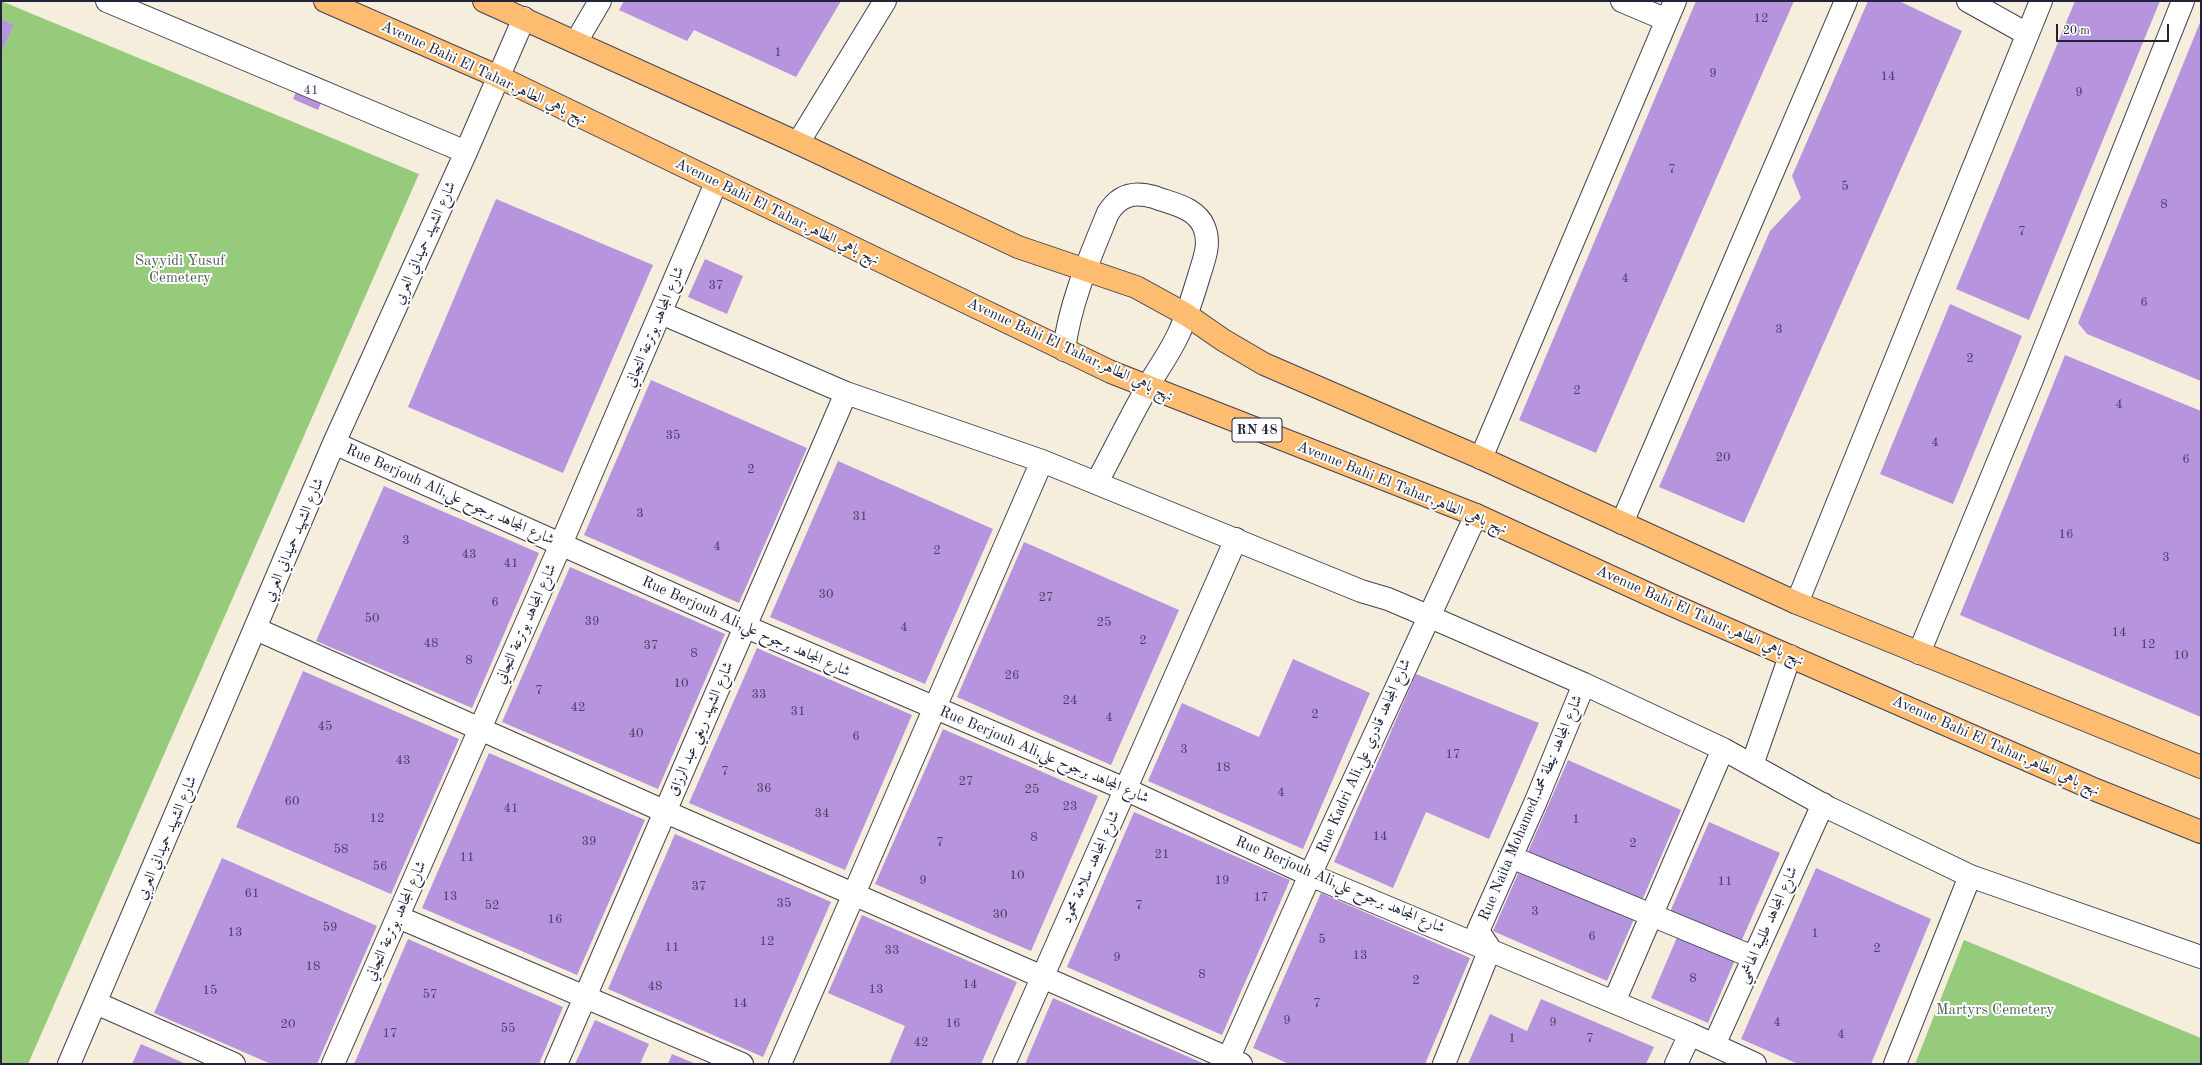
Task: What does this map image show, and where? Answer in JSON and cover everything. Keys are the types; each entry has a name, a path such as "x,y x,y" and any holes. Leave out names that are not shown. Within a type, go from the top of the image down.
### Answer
{"main road":[{"name":"Avenue Bahi El Tahar,نهج باهي الطاهر","path":"325,1 499,77 1064,350 1147,388 1476,515 1670,604 2096,790 2201,832"},
{"path":"484,1 798,143 1018,247 1136,287 1187,315 1223,340 1264,364 1481,458 1797,603 1919,654 2201,767"}],"street":[{"path":"107,1 466,152"},
{"path":"576,42 600,1"},
{"path":"798,143 884,1"},
{"path":"1481,458 1671,11 1622,1"},
{"path":"1622,522 1846,1"},
{"path":"1968,1 2027,34"},
{"path":"1797,603 2041,1"},
{"path":"1919,654 2033,377 2183,1"},
{"name":"شارع الشهيد حميداني العربي","path":"69,1064 256,629 334,443 466,152 524,18"},
{"name":"شارع المجاهد بوترعة التجاني","path":"333,1064 562,544 716,182"},
{"path":"1064,350 1070,316 1085,270 1108,213 1113,205 1122,198 1132,194 1143,194 1189,209 1204,226 1208,247 1187,315 1168,353 1147,388 1097,482"},
{"path":"661,313 846,393 1042,461 1097,482 1361,591 1388,599 1584,684 1723,749 1823,804 1970,876 2201,957"},
{"name":"شارع الشهيد ريغي عبد الرزاق","path":"556,1064 586,998 744,626 846,393"},
{"name":"Rue Berjouh Ali,شارع المجاهد برجوح علي","path":"334,443 744,626 1125,789 1310,875 1490,949 1690,1034 1755,1064"},
{"path":"780,1064 933,708 1042,461"},
{"name":"Rue Kadri Ali,شارع المجاهد قادري علي","path":"1232,1062 1310,875 1428,616 1476,515"},
{"name":"شارع المجاهد سلامة محمود","path":"1004,1064 1236,539"},
{"path":"256,629 852,895 1043,976 1232,1062"},
{"path":"1752,765 1790,656"},
{"name":"Rue Naita Mohamed,شارع المجاهد نيطة محمد","path":"1490,949 1478,931 1584,684"},
{"path":"1614,1002 1723,749"},
{"name":"شارع المجاهد طليبة الهاشمي","path":"1714,1045 1823,804"},
{"path":"1511,857 1753,957"},
{"path":"1895,1064 1970,876"},
{"path":"398,917 742,1064"},
{"path":"1444,1064 1490,949"},
{"path":"96,1003 234,1064"},
{"path":"1676,1064 1690,1034"}],"green space":[{"name":"Sayyidi Yusuf Cemetery","path":"1,1 419,174 28,1064 1,1064"},
{"name":"Martyrs Cemetery","path":"1964,940 2201,1038 2201,1064 1915,1064"}],"building":[{"path":"624,1 841,1 796,77 694,30 687,41 619,10"},
{"path":"1696,1 1794,1 1596,453 1519,420"},
{"path":"1868,1 1899,1 1962,31 1744,523 1659,487 1770,231 1801,198 1792,176"},
{"path":"2075,1 2160,1 2029,320 1956,289"},
{"path":"1,19 14,25 1,52"},
{"path":"2201,20 2201,381 2087,334 2078,323"},
{"path":"305,71 330,82 318,110 293,99"},
{"path":"496,199 653,265 563,473 408,407"},
{"path":"705,259 743,276 727,314 688,297"},
{"path":"1950,304 2022,336 1953,504 1880,474"},
{"path":"2065,355 2201,411 2201,717 1960,615"},
{"path":"651,380 807,448 739,603 584,535"},
{"path":"838,461 993,529 925,684 770,617"},
{"path":"384,486 539,553 472,708 316,641"},
{"path":"1024,542 1179,610 1111,765 957,697"},
{"path":"570,567 725,634 658,789 502,722"},
{"path":"757,648 912,715 845,870 689,803"},
{"path":"1293,659 1370,693 1303,849 1148,781 1182,703 1259,737"},
{"path":"303,671 459,739 391,894 236,827"},
{"path":"1416,674 1539,723 1489,839 1426,812 1393,888 1334,862"},
{"path":"943,729 1098,796 1031,951 875,884"},
{"path":"489,753 645,820 577,975 422,908"},
{"path":"1568,760 1681,810 1641,903 1527,854"},
{"path":"1134,812 1290,880 1222,1035 1067,967"},
{"path":"1709,822 1780,853 1741,942 1670,912"},
{"path":"675,834 831,902 763,1057 608,989"},
{"path":"222,858 377,926 317,1064 271,1064 154,1013"},
{"path":"1816,868 1931,919 1871,1064 1798,1064 1741,1039"},
{"path":"1520,869 1634,919 1607,981 1493,931"},
{"path":"1321,893 1470,958 1425,1064 1289,1064 1253,1048"},
{"path":"862,915 1017,982 981,1064 889,1064 905,1026 828,993"},
{"path":"1678,935 1735,960 1708,1023 1651,998"},
{"path":"408,939 563,1007 539,1064 354,1064"},
{"path":"1053,998 1131,1032 1205,1064 1025,1064"},
{"path":"1541,999 1654,1047 1646,1064 1468,1064 1490,1014 1527,1031"},
{"path":"595,1020 649,1044 640,1064 575,1064"},
{"path":"141,1044 186,1064 132,1064"},
{"path":"672,1054 696,1064 668,1064"}]}
